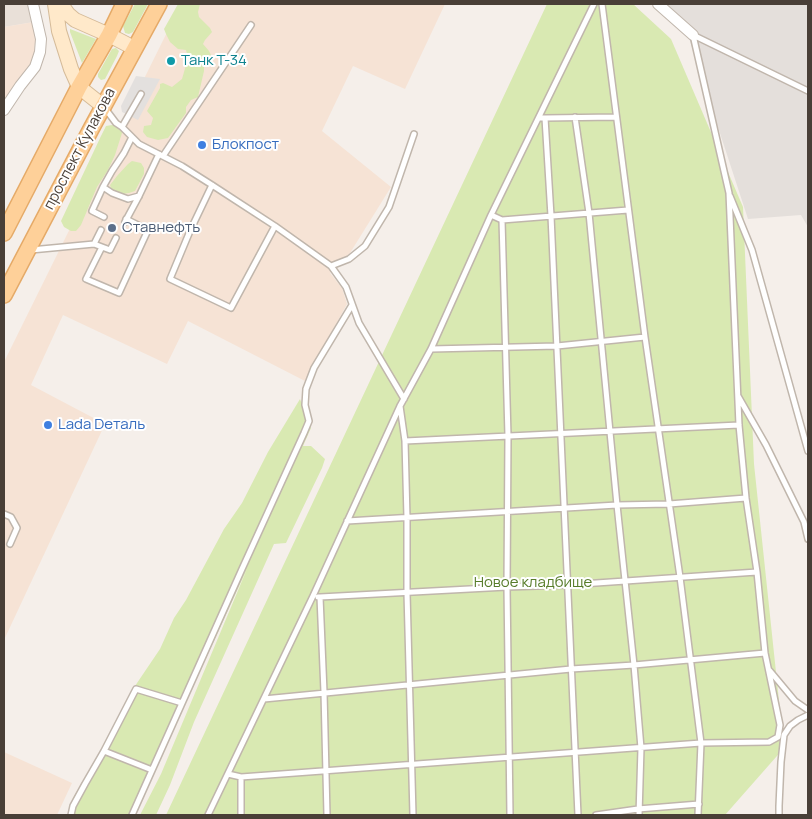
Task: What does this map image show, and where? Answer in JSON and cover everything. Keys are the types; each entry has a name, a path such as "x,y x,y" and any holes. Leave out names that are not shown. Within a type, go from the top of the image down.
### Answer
{"main road":[{"path":"55,4 59,31 79,87 103,106"},
{"path":"61,4 74,20 134,48"},
{"name":"проспект Кулакова","path":"4,233 124,4"},
{"name":"проспект Кулакова","path":"4,295 26,250 159,4"},
{"name":"проспект Кулакова","path":"69,106 72,91 71,69"}],"street":[{"path":"4,110 35,67 40,52 40,39 33,4"},
{"path":"658,4 693,34"}],"lane":[{"path":"208,815 313,596 400,406 431,349 491,215 542,118 594,4"},
{"path":"602,4 645,338 680,577 701,743 698,815"},
{"path":"102,247 86,279 118,294 148,230 125,221 161,155 251,25"},
{"path":"693,34 808,91"},
{"path":"693,34 729,194 752,250 808,451"},
{"path":"122,127 141,94"},
{"path":"103,106 116,123 139,144 182,166 275,226 332,266 346,287 360,323 404,398"},
{"path":"575,117 589,213 634,665 641,748 639,815"},
{"path":"542,118 616,117"},
{"path":"542,118 551,216 578,815"},
{"path":"332,266 349,259 365,246 389,207 414,134"},
{"path":"104,217 92,211 103,187 124,154 132,137"},
{"path":"212,185 170,279 231,308 275,226"},
{"path":"103,187 112,193 128,199 139,196"},
{"path":"729,194 739,426 765,653 780,725 778,737"},
{"path":"491,215 502,220 628,210"},
{"path":"502,220 508,436 510,815"},
{"path":"94,244 101,230"},
{"path":"26,250 94,244 110,250 116,238"},
{"path":"132,815 304,434 309,421 305,405 306,389 314,368 352,305"},
{"path":"431,349 556,346 645,338"},
{"path":"737,396 766,444 804,522 808,538"},
{"path":"400,406 405,441 413,815"},
{"path":"405,441 739,426"},
{"path":"347,521 617,505 669,504 746,498"},
{"path":"4,514 11,517 17,528 10,544"},
{"path":"313,596 567,585 757,572"},
{"path":"320,597 326,815"},
{"path":"264,699 571,669 765,653"},
{"path":"769,669 795,701 808,710"},
{"path":"71,815 77,798 136,689 182,703"},
{"path":"228,774 241,777 701,743 769,742 798,720 808,715"},
{"path":"779,815 782,746 784,735 790,726"},
{"path":"104,751 152,770"},
{"path":"241,777 241,815"},
{"path":"596,815 638,809 699,804"}],"shaded area":[{"path":"4,4 30,4 34,22 4,27"},
{"path":"181,4 445,4 405,89 353,66 322,131 391,187 350,253 330,273 342,288 347,304 305,381 188,321 167,364 63,315 31,385 105,424 4,640 4,362"},
{"path":"663,4 808,4 808,227 801,215 748,219 684,23"},
{"path":"34,22 33,62 4,102 4,27"},
{"path":"136,76 160,79 138,120 122,112 121,106"},
{"path":"4,752 72,783 57,815 4,815"}],"green space":[{"path":"135,4 148,4 133,32 125,33 123,26"},
{"path":"178,4 200,4 199,17 212,32 203,44 211,55 204,65 198,97 191,100 186,107 186,113 168,138 158,140 147,137 143,132 144,126 151,125 153,118 147,111 160,88 160,84 163,83 172,87 182,79 188,58 186,50 178,49 170,42 164,29"},
{"name":"Новое кладбище","path":"547,4 633,4 671,39 743,207 754,464 784,748 725,815 166,815"},
{"path":"70,29 96,39 82,63 70,32"},
{"path":"116,48 119,51 117,56 105,79 101,80 98,74 112,49"},
{"path":"112,125 121,129 122,133 115,155 97,187 81,225 76,231 71,231 64,227 61,221 106,126"},
{"path":"132,161 141,163 144,168 144,174 135,191 122,194 112,191 110,185"},
{"path":"300,399 311,428 303,446 311,446 325,459 322,468 286,543 274,544 194,722 170,785 156,815 140,815 161,774 247,569 134,815 68,815 73,798 102,749 135,686 160,649 174,618 186,600 224,529 242,503 268,452"}],"place":[{"name":"Танк Т-34","path":"171,61"},
{"name":"Блокпост","path":"202,145"},
{"name":"Ставнефть","path":"112,228"},
{"name":"Lada Dеталь","path":"48,425"}]}
